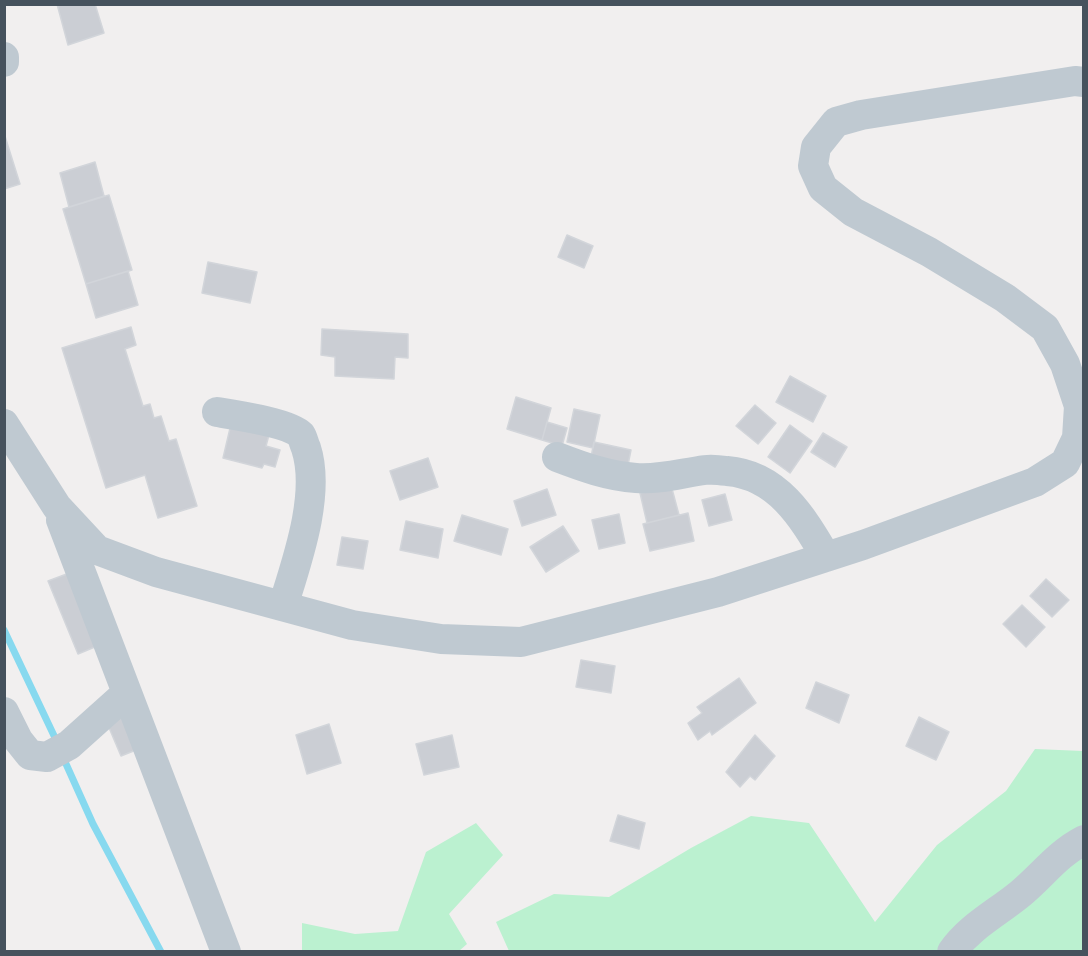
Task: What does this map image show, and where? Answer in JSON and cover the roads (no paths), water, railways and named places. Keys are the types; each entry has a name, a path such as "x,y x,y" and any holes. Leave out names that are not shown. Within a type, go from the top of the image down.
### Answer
{"street":[{"path":"4,57 4,62"},
{"path":"4,424 57,507 97,550 156,572 352,625 430,637 521,642 718,591 826,557 1035,482 1065,463 1077,438 1079,406 1065,364 1045,328 1005,298 929,252 853,212 823,188 813,166 816,147 836,122 861,115 1075,81 1083,82"},
{"path":"217,412 287,426 301,435 310,462 309,501 302,546 283,606"},
{"path":"557,457 597,472 638,478 673,476 708,469 744,472 786,498 808,527 826,557"},
{"path":"57,507 226,951"},
{"path":"4,712 18,740 30,755 46,757 78,738 127,693"},
{"path":"952,951 960,940 1021,893 1066,850 1083,840"}],"waterway":[{"path":"4,630 57,742"},
{"path":"62,755 93,824 161,952"}]}
